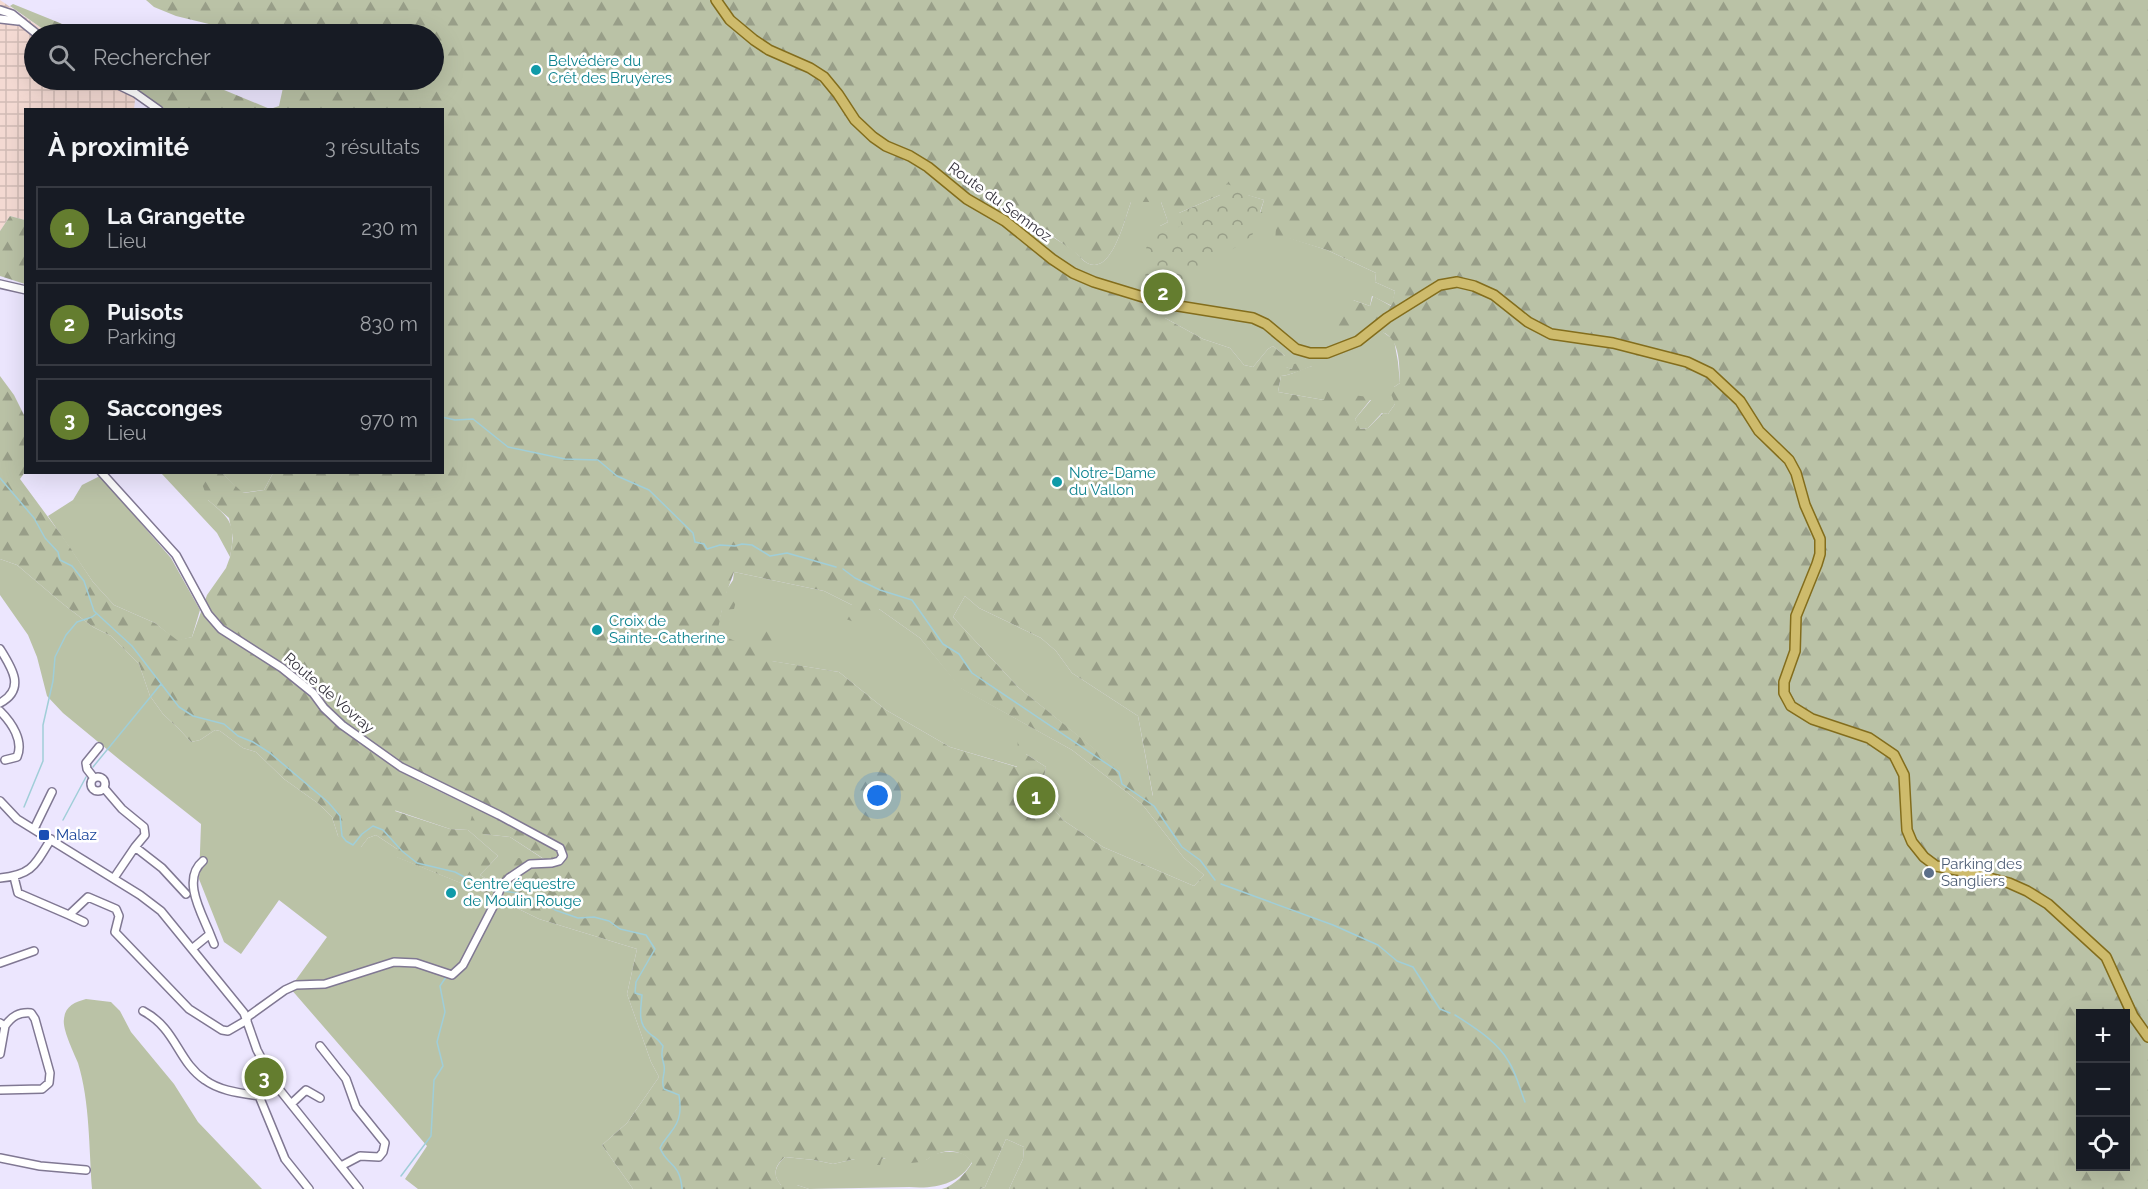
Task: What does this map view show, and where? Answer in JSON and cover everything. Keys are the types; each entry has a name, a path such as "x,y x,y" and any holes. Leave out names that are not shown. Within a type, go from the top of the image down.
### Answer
{"main road":[{"name":"Route du Semnoz","path":"716,0 730,20 754,40 769,50 802,64 824,77 838,93 855,120 873,137 885,146 928,166 967,199 1005,220 1052,259 1086,279 1166,304 1253,318 1266,324 1296,349 1318,354 1336,351 1358,341 1387,318 1434,289 1450,282 1466,283 1494,295 1528,322 1551,333 1604,341 1693,364 1710,373 1740,401 1759,431 1781,451 1793,467 1805,505 1820,539 1821,546 1817,564 1796,616 1795,651 1784,682 1784,693 1791,706 1812,719 1869,738 1894,755 1904,775 1907,830 1912,842 1924,857 1936,866 2009,883 2048,904 2106,957 2136,1020 2148,1036"}],"street":[{"path":"0,10 12,14 24,24"},
{"path":"0,19 21,22"},
{"path":"129,90 156,108"},
{"path":"0,285 24,290"},
{"name":"Route de Vovray","path":"103,474 176,555 208,614 221,629 259,652 305,686 330,714 380,753 411,773 506,819 562,851 563,856 559,861 530,864 519,870 500,889 469,954 452,975 416,963 394,962 325,984 296,985 247,1019"},
{"path":"0,649 8,662 15,683 10,696 0,703"},
{"path":"0,711 12,725 18,738 17,758 5,760"},
{"path":"99,747 87,759 87,769 94,778 103,779 104,788 122,809 144,827 145,835 114,879"},
{"path":"34,829 52,792"},
{"path":"0,801 17,819 161,911 243,1012 257,1050 275,1084 359,1189"},
{"path":"0,878 14,877 29,870 51,839"},
{"path":"135,847 162,868 186,894"},
{"path":"202,861 196,867 193,885 195,896 214,944"},
{"path":"14,877 18,893 84,922"},
{"path":"69,915 88,897 116,909 119,916 115,932 189,1009 222,1030 228,1031 247,1019"},
{"path":"193,948 210,934"},
{"path":"0,963 34,951"},
{"path":"142,1011 165,1028 190,1067 205,1081 222,1089 259,1096 275,1084"},
{"path":"0,1054 2,1024 23,1012 31,1013 35,1018 50,1073 49,1083 42,1089 0,1090"},
{"path":"320,1046 346,1079 356,1107 385,1143 379,1157 360,1156 341,1166"},
{"path":"291,1104 306,1090 320,1098"},
{"path":"259,1096 285,1159 309,1189"},
{"path":"0,1158 40,1167 86,1170"}],"shaded area":[{"path":"0,0 35,24 24,24 24,90 133,90 136,92 134,108 24,108 24,220 10,216 0,231"}],"green space":[{"path":"146,0 2148,0 2148,1189 1009,1189 1023,1159 1024,1147 1006,1139 985,1187 980,1189 942,1189 959,1179 972,1163 964,1155 949,1151 938,1153 916,1163 890,1162 885,1158 882,1159 880,1165 859,1165 855,1159 833,1164 785,1157 776,1170 776,1178 781,1185 797,1185 809,1189 633,1189 602,1145 627,1123 659,1077 651,1062 627,994 637,949 539,919 488,894 396,857 397,849 376,835 368,838 361,847 347,847 338,836 332,817 319,804 284,779 256,752 243,748 220,731 215,730 200,740 191,742 163,714 150,696 139,664 111,636 93,627 17,565 0,559 0,376 14,395 24,415 24,473 20,479 93,582 114,605 155,623 177,640 192,637 207,595 226,568 230,557 233,538 229,518 208,500 201,481 208,474 223,474 243,493 264,490 272,474 444,474 444,108 273,108 279,106 282,90 444,90 444,24 209,24 176,16 154,7","holes":["1248,192 1247,195 1264,200 1260,213 1277,213 1275,243 1280,244 1284,237 1327,250 1376,273 1375,282 1395,291 1391,306 1373,296 1370,306 1353,300 1344,302 1333,327 1338,335 1347,338 1372,324 1378,331 1391,338 1395,344 1399,359 1400,383 1394,387 1391,394 1395,404 1388,414 1383,413 1368,428 1360,429 1355,419 1371,399 1369,397 1327,392 1324,400 1278,392 1281,376 1308,368 1315,364 1315,360 1294,364 1292,369 1286,367 1285,356 1273,346 1253,367 1244,365 1230,348 1203,339 1165,318 1170,309 1144,301 1139,297 1140,286 1104,277 1100,287 1090,284 1064,271 1032,247 1046,232 1087,263 1096,265 1110,254 1121,232 1131,202 1161,202 1168,222 1160,226 1157,231 1166,232 1182,226 1179,213 1220,195","734,572 824,591 852,605 846,619 862,625 879,609 920,638 960,688 1072,750 1142,804 1184,858 1204,875 1194,886 1103,847 1063,820 1041,794 1046,767 1026,754 1027,734 1018,731 1017,767 950,747 886,710 839,672 772,661 785,630 772,623 744,645 717,633 722,610 734,609 737,597 726,594","965,596 979,608 1041,638 1056,651 1072,673 1138,716 1153,796 1018,687 953,617","419,781 474,808 470,823 483,834 510,837 544,859 515,858 497,885 480,875 498,856 468,830 450,829 395,811"]},
{"path":"13,4 62,24 36,24 10,6"},
{"path":"135,90 224,90 268,108 163,108"},
{"path":"1224,183 1248,191 1248,195 1264,200 1252,236 1178,286 1166,284 1165,288 1145,284 1147,230 1166,232 1182,226 1179,213 1220,195"},
{"path":"1131,202 1161,202 1168,222 1160,226 1166,232 1179,213 1277,212 1277,234 1327,250 1376,273 1375,282 1395,291 1392,306 1372,296 1370,306 1353,300 1372,324 1394,340 1400,383 1394,387 1395,404 1388,414 1382,413 1368,428 1359,429 1355,419 1371,400 1324,400 1278,392 1281,376 1312,366 1292,369 1285,367 1285,356 1273,346 1253,367 1244,365 1230,348 1203,339 1165,318 1059,269 1032,247 1045,232 1073,250 1087,263 1096,265 1110,254 1121,232"},
{"path":"10,216 24,220 24,284 0,276 0,231"},
{"path":"162,474 208,474 208,500 227,518 232,530 230,557 217,533"},
{"path":"223,474 272,474 264,490 242,493"},
{"path":"100,476 171,558 200,610 192,637 177,641 155,623 114,605 93,582 48,516 73,500 82,485"},
{"path":"0,559 17,565 93,627 111,636 139,664 150,696 163,714 191,742 200,740 215,730 220,731 243,748 256,752 284,779 319,804 332,817 338,836 361,847 368,838 376,835 397,849 397,857 488,894 539,919 637,949 627,994 651,1062 659,1077 627,1123 602,1145 633,1189 418,1189 405,1179 427,1146 290,988 327,937 279,900 241,954 224,942 199,879 201,824 63,713 47,696 37,657 28,635 0,595"},
{"path":"734,572 824,591 852,605 879,609 920,638 961,688 1072,750 1142,804 1184,858 1204,875 1194,886 1103,847 1063,820 1041,794 1046,767 1026,754 1018,732 1018,767 950,747 886,710 839,672 771,661 716,633 727,589 733,580"},
{"path":"965,596 979,608 1041,638 1056,651 1072,673 1138,716 1153,797 1018,687 953,617"},
{"path":"418,781 474,808 483,834 510,837 545,860 497,885 480,875 498,856 468,830 450,829 394,810"},
{"path":"86,999 111,1002 120,1011 131,1032 174,1084 198,1122 262,1189 92,1189 85,1094 78,1063 66,1035 64,1023 68,1008"},
{"path":"1006,1139 1024,1147 1023,1159 1009,1189 980,1189 985,1187"},
{"path":"944,1152 963,1154 972,1162 967,1170 953,1181 936,1186 809,1189 797,1185 781,1185 776,1178 777,1167 785,1157 833,1164 855,1159 926,1160 934,1154"}],"waterway":[{"path":"444,417 455,420 473,419 508,447 565,459 598,460 617,476 649,490 693,533 695,542 704,544 707,549 720,545 752,545 770,556 787,553 836,567"},
{"path":"0,478 34,518 45,538 58,552 60,560 72,566 84,581 94,611 132,646 179,707 193,716 224,724 238,736 270,753 328,802 340,816 342,836 346,841 353,845 373,826 383,830 402,851 417,863 455,872 488,890 497,891"},
{"path":"843,569 855,578 880,590 912,600 943,644 959,654 972,673 1119,772 1122,784 1154,806 1182,847 1200,860 1215,880"},
{"path":"24,807 43,761 43,725 53,681 55,657 66,635 77,622 96,614"},
{"path":"93,767 161,684"},
{"path":"63,820 86,777"},
{"path":"1221,884 1333,925 1378,945 1397,961 1413,967 1440,1009 1450,1013"},
{"path":"502,891 517,893 544,902 555,910 578,918 594,917 609,921 620,929 646,935 655,949 636,982 635,993 642,995 641,1015 645,1029 663,1046 664,1089 679,1095 678,1119 660,1148 679,1174 682,1189"},
{"path":"401,1176 431,1136 434,1080 443,1066 437,1042 445,1012 440,986 446,977"},
{"path":"1455,1015 1485,1036 1504,1054 1514,1071 1525,1102"}],"place":[{"name":"Belvédère du Crêt des Bruyères","path":"536,70"},
{"name":"Puisots","path":"1163,292"},
{"name":"Notre-Dame du Vallon","path":"1057,482"},
{"name":"Croix de Sainte-Catherine","path":"597,630"},
{"name":"La Grangette","path":"1036,796"},
{"name":"Malaz","path":"44,835"},
{"name":"Parking des Sangliers","path":"1929,873"},
{"name":"Centre équestre de Moulin Rouge","path":"451,893"},
{"name":"Sacconges","path":"264,1077"}]}
